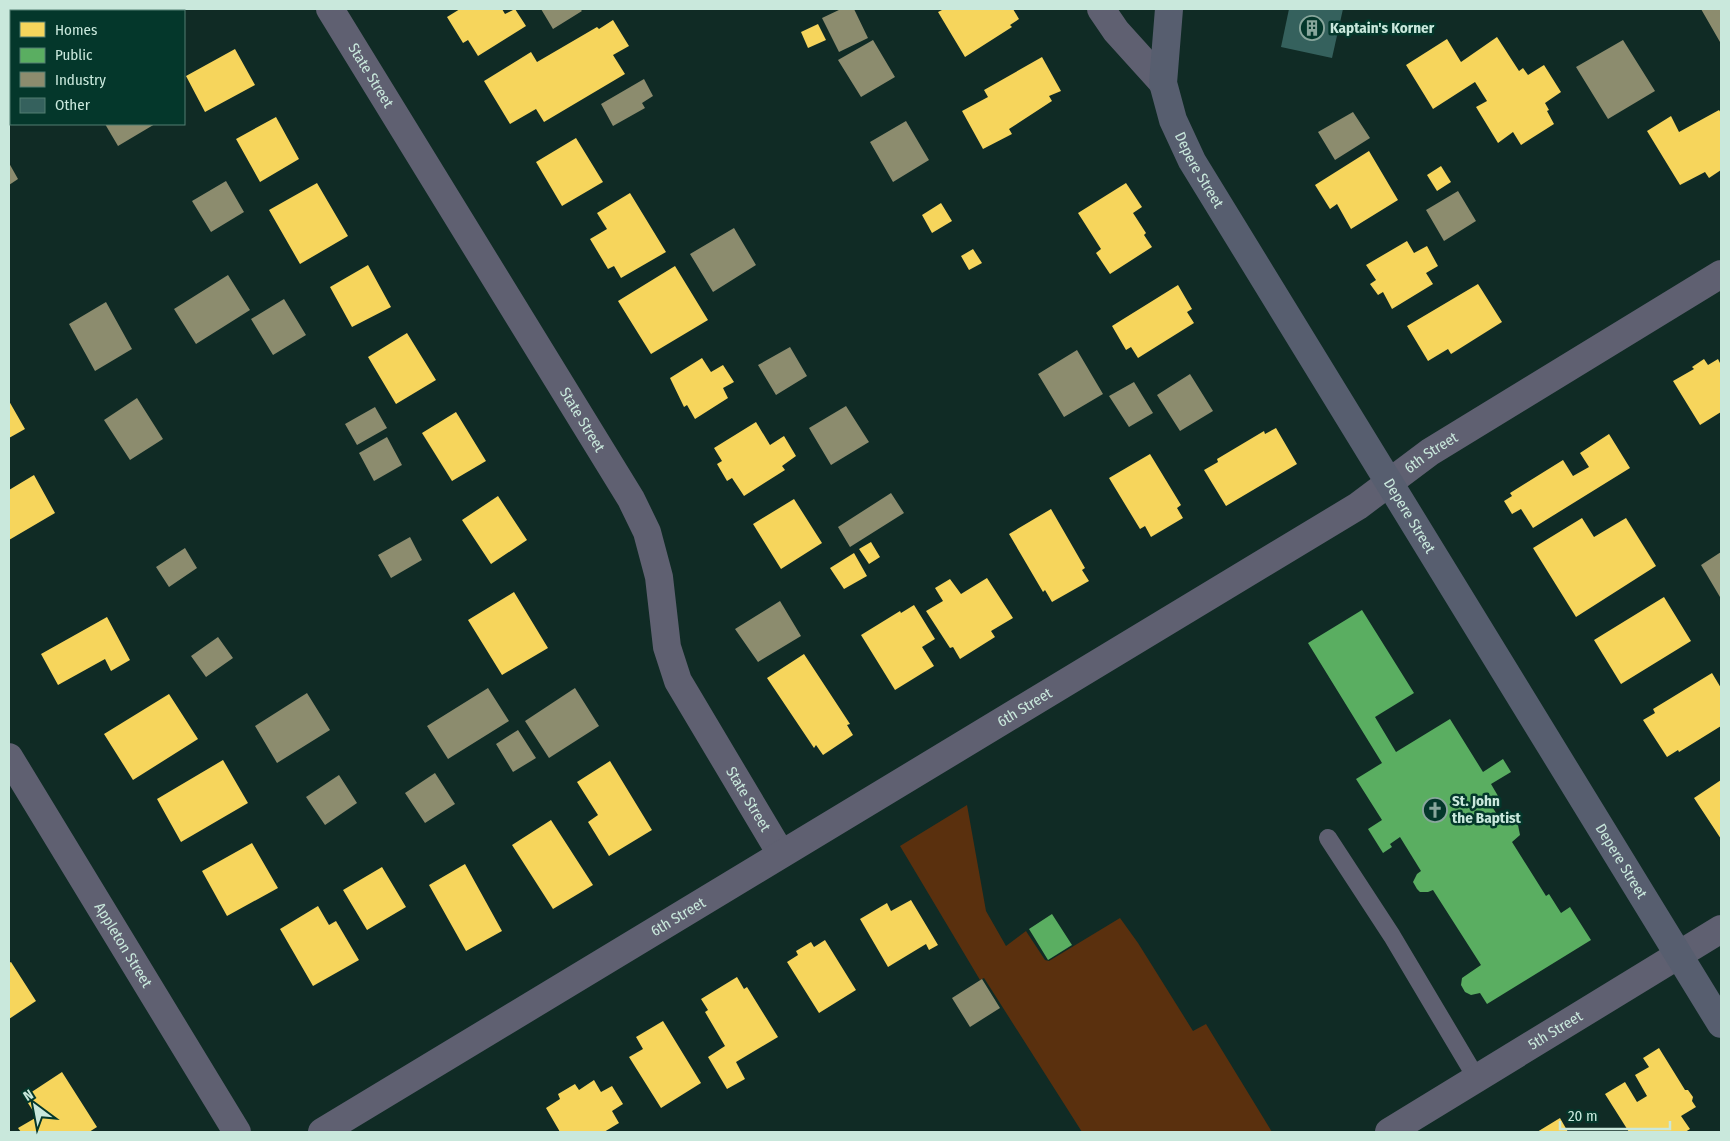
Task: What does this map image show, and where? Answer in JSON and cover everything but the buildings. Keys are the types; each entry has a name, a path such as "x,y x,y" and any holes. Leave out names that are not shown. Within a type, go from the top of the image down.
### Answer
{"main road":[{"path":"1163,83 1169,9"},
{"name":"Depere Street","path":"1163,83 1173,120 1192,161 1721,1024"}],"street":[{"name":"State Street","path":"330,9 630,499 647,532 660,577 667,647 678,681 781,854"},
{"name":"Depere Street","path":"1101,9 1116,31 1163,83"},
{"name":"6th Street","path":"322,1132 1358,506 1430,452 1721,274"},
{"name":"Appleton Street","path":"9,758 237,1132"},
{"name":"5th Street","path":"1389,1132 1721,929"}],"lane":[{"path":"1328,838 1392,936 1477,1078"}],"shaded area":[{"path":"967,805 986,911 1006,946 1026,931 1045,960 1049,961 1120,918 1138,943 1193,1031 1206,1024 1272,1132 1082,1132 984,978 980,980 900,846"}],"place":[{"name":"Kaptain's Korner","path":"1312,28"},
{"name":"St. John the Baptist","path":"1435,810"}]}
